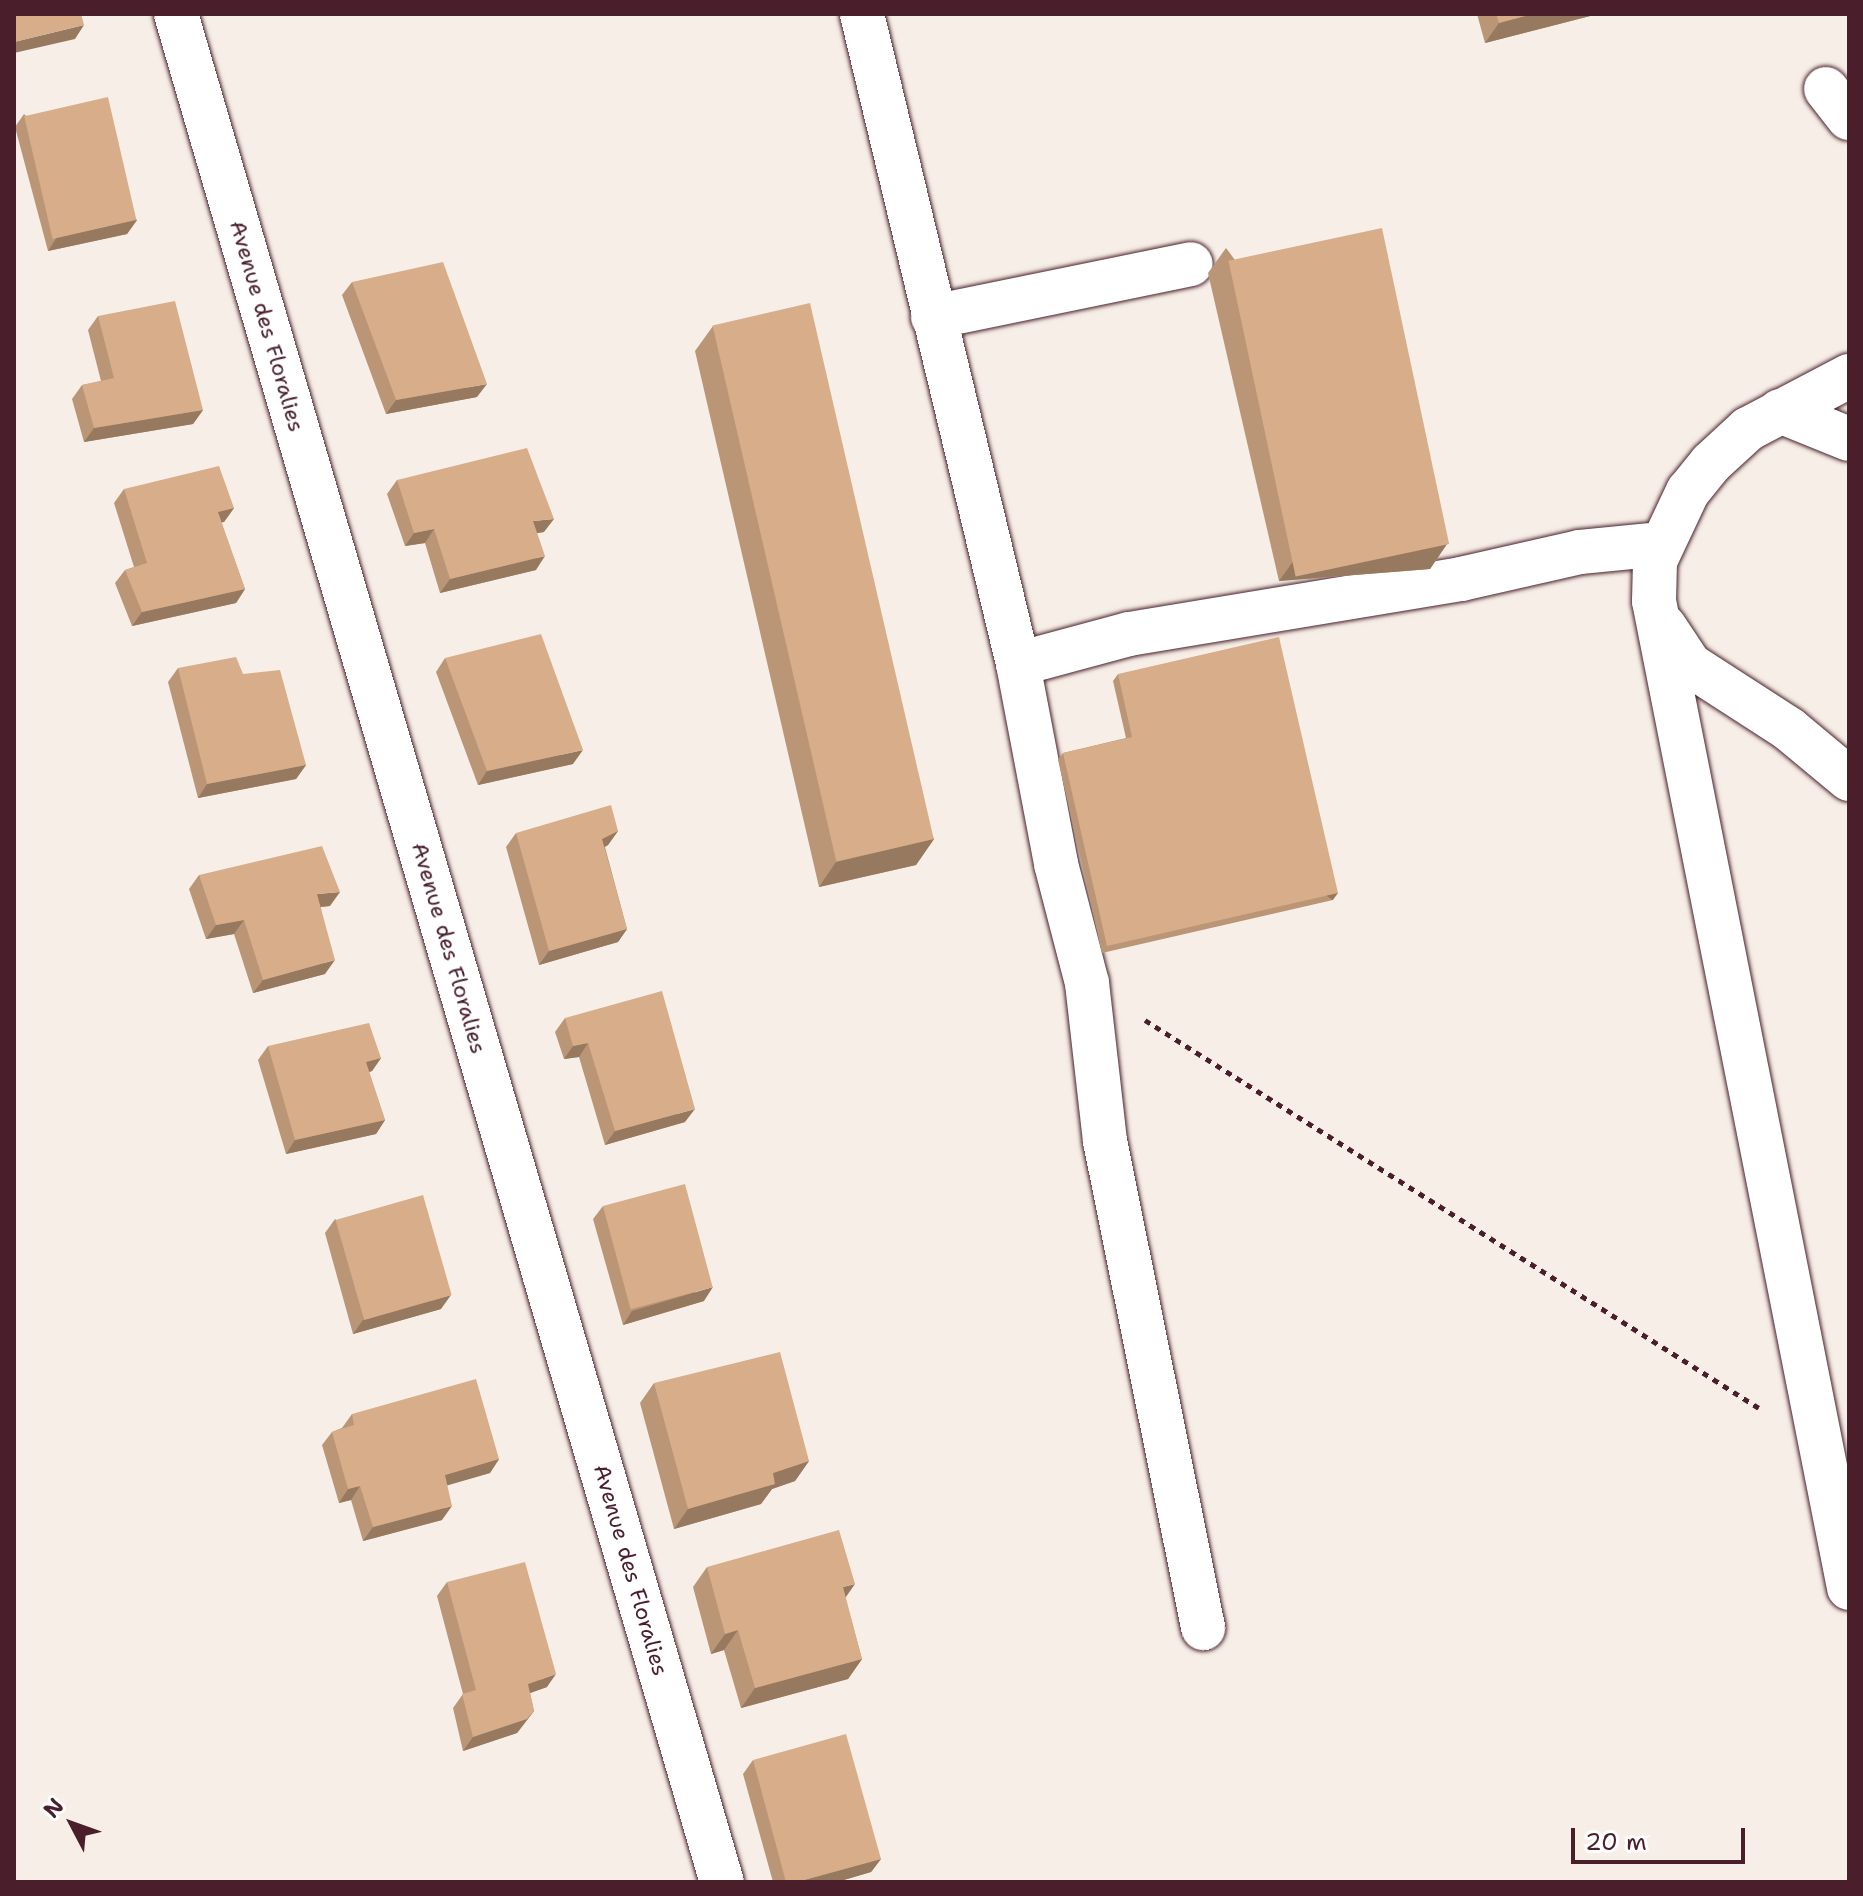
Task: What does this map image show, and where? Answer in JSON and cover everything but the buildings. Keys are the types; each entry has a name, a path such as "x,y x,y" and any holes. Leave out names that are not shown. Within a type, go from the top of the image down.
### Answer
{"street":[{"name":"Avenue des Floralies","path":"176,14 722,1882"},
{"path":"862,14 1018,664 1056,864 1087,983 1105,1141 1203,1628"},
{"path":"933,317 1191,264"},
{"path":"1849,376 1748,429 1711,463 1688,491 1655,561 1658,617 1849,1588"},
{"path":"1780,411 1849,439"},
{"path":"1018,664 1129,634 1461,579 1580,552 1662,544"},
{"path":"1658,617 1690,665 1789,729 1849,779"}],"path":[{"path":"1087,983 1822,1448"}]}
